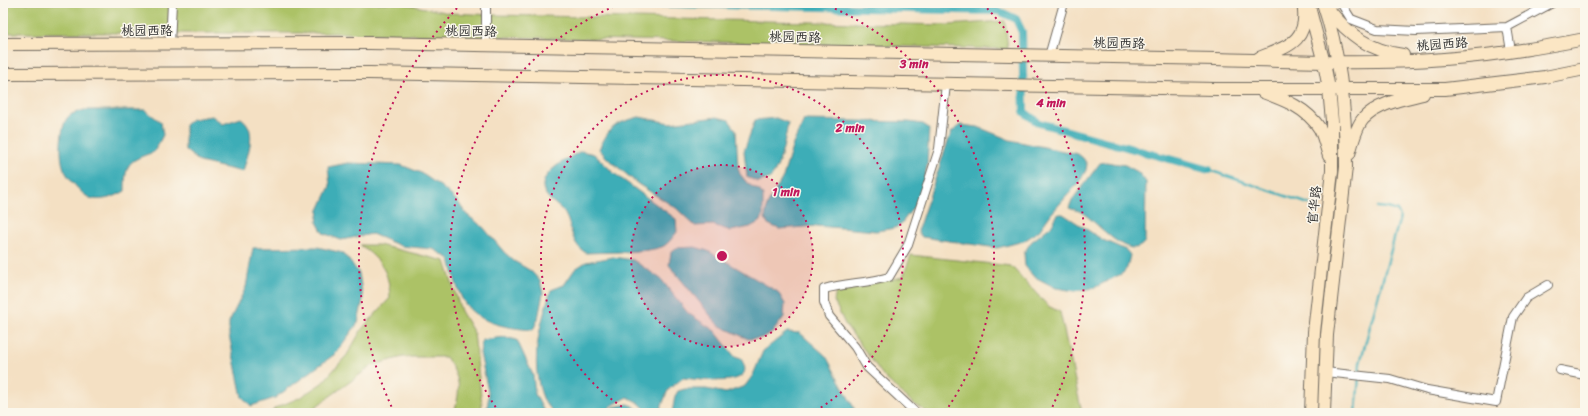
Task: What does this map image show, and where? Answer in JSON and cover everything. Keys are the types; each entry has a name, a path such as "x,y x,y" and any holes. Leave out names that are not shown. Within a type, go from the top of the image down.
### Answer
{"main road":[{"path":"1253,60 1292,44 1304,27 1303,3"},
{"name":"官华路","path":"1308,3 1324,63 1329,89 1332,121 1332,163 1314,332 1311,413"},
{"path":"1323,3 1343,27 1365,43 1388,53 1444,59"},
{"path":"1323,3 1332,29 1342,89 1346,167"},
{"name":"桃园西路","path":"3,44 370,43 1044,55 1324,63 1444,59 1511,51 1585,39"},
{"path":"1324,413 1328,318 1346,167 1353,142 1363,120 1380,107 1399,100 1446,89 1545,77 1585,69"},
{"path":"3,74 369,73 1252,89 1446,89"},
{"path":"1252,89 1288,101 1303,110 1320,129 1332,163"}],"street":[{"path":"170,44 172,3"},
{"path":"486,3 486,45"},
{"path":"1044,55 1064,3"},
{"path":"1341,3 1351,19 1377,29 1416,31 1507,27 1552,3"},
{"path":"1507,27 1511,51"},
{"path":"916,413 867,366 855,347 829,316 824,302 824,289 871,282 890,277 908,245 938,149 946,84"},
{"path":"1325,372 1390,379 1427,390 1496,402 1513,317 1526,298 1548,285"},
{"path":"1560,370 1585,375"}],"green space":[{"path":"3,3 401,3 449,13 496,15 948,25 1005,21 1008,49 340,33 6,33 3,30"},
{"path":"360,245 379,245 445,261 461,311 474,333 482,405 480,413 454,413 458,397 458,384 455,372 446,357 403,357 373,365 307,413 271,413 275,408 299,398 322,383 347,355 362,329 390,298 386,273 378,261"},
{"path":"911,255 1011,266 1048,306 1060,312 1082,413 929,413 914,404 885,378 845,324 834,301 836,291 903,277"}],"water":[{"path":"84,110 145,110 161,122 163,135 154,152 138,158 130,164 126,174 125,191 112,197 103,199 90,198 75,185 68,176 62,164 61,143 63,128 67,118 70,115"},
{"path":"212,116 223,124 241,118 246,123 251,136 249,151 243,172 200,162 185,150 185,125 192,119"},
{"path":"639,117 670,123 717,117 729,120 736,130 738,168 740,174 748,184 760,191 763,196 763,215 761,221 750,227 731,231 713,225 695,226 676,208 638,184 607,158 599,149 610,130 619,124"},
{"path":"776,118 788,123 780,160 774,174 769,179 758,182 747,177 744,151 755,120"},
{"path":"804,120 909,122 923,124 929,128 927,166 921,192 916,204 900,225 895,228 876,231 817,226 779,229 768,224 765,218 767,205 783,177 793,144"},
{"path":"960,125 978,127 1010,140 1078,154 1087,164 1086,170 1080,181 1051,214 1039,231 1024,241 997,248 922,237 918,232 919,226 951,133"},
{"path":"581,151 594,154 615,174 676,219 677,232 668,243 657,248 638,251 586,253 581,249 575,241 565,213 549,199 543,189 547,175 553,169 560,163"},
{"path":"1106,162 1125,165 1138,172 1146,182 1145,241 1139,247 1131,248 1122,244 1081,212 1069,208 1072,200 1100,163"},
{"path":"348,163 401,165 421,173 443,188 458,202 466,214 483,227 504,252 514,261 531,271 540,281 543,293 538,319 533,330 512,328 490,322 472,312 465,304 460,294 455,281 450,259 433,249 401,246 372,234 341,240 323,233 317,222 319,210 330,186 328,167"},
{"path":"1058,214 1063,214 1103,240 1126,250 1130,255 1127,268 1123,273 1094,288 1075,291 1056,288 1033,276 1025,266 1024,253 1031,242 1051,226"},
{"path":"317,247 343,253 359,273 363,299 358,323 335,354 275,398 251,406 242,397 229,335 229,322 246,287 253,248"},
{"path":"695,247 708,251 778,292 785,304 784,317 772,333 761,338 748,339 718,325 669,265 671,252 676,248"},
{"path":"613,257 633,260 661,279 688,313 715,331 735,357 741,359 745,369 742,375 735,379 712,381 683,378 668,390 659,413 649,413 639,403 628,397 611,406 605,413 554,413 543,398 539,384 536,357 540,330 551,290 564,285 575,269 586,262"},
{"path":"787,332 800,333 826,356 854,408 855,413 672,413 675,396 678,391 685,389 706,389 726,393 745,386 753,375 763,351"},
{"path":"504,337 517,340 533,375 535,394 545,413 486,413 489,396 480,353 482,340"},
{"path":"628,404 635,407 639,413 607,413 614,407"}],"waterway":[{"path":"631,3 999,11 1016,19 1022,32 1024,112 1039,123 1209,170"},
{"path":"1209,170 1309,204"},
{"path":"1356,413 1360,363 1400,217 1397,211 1377,207"}]}
